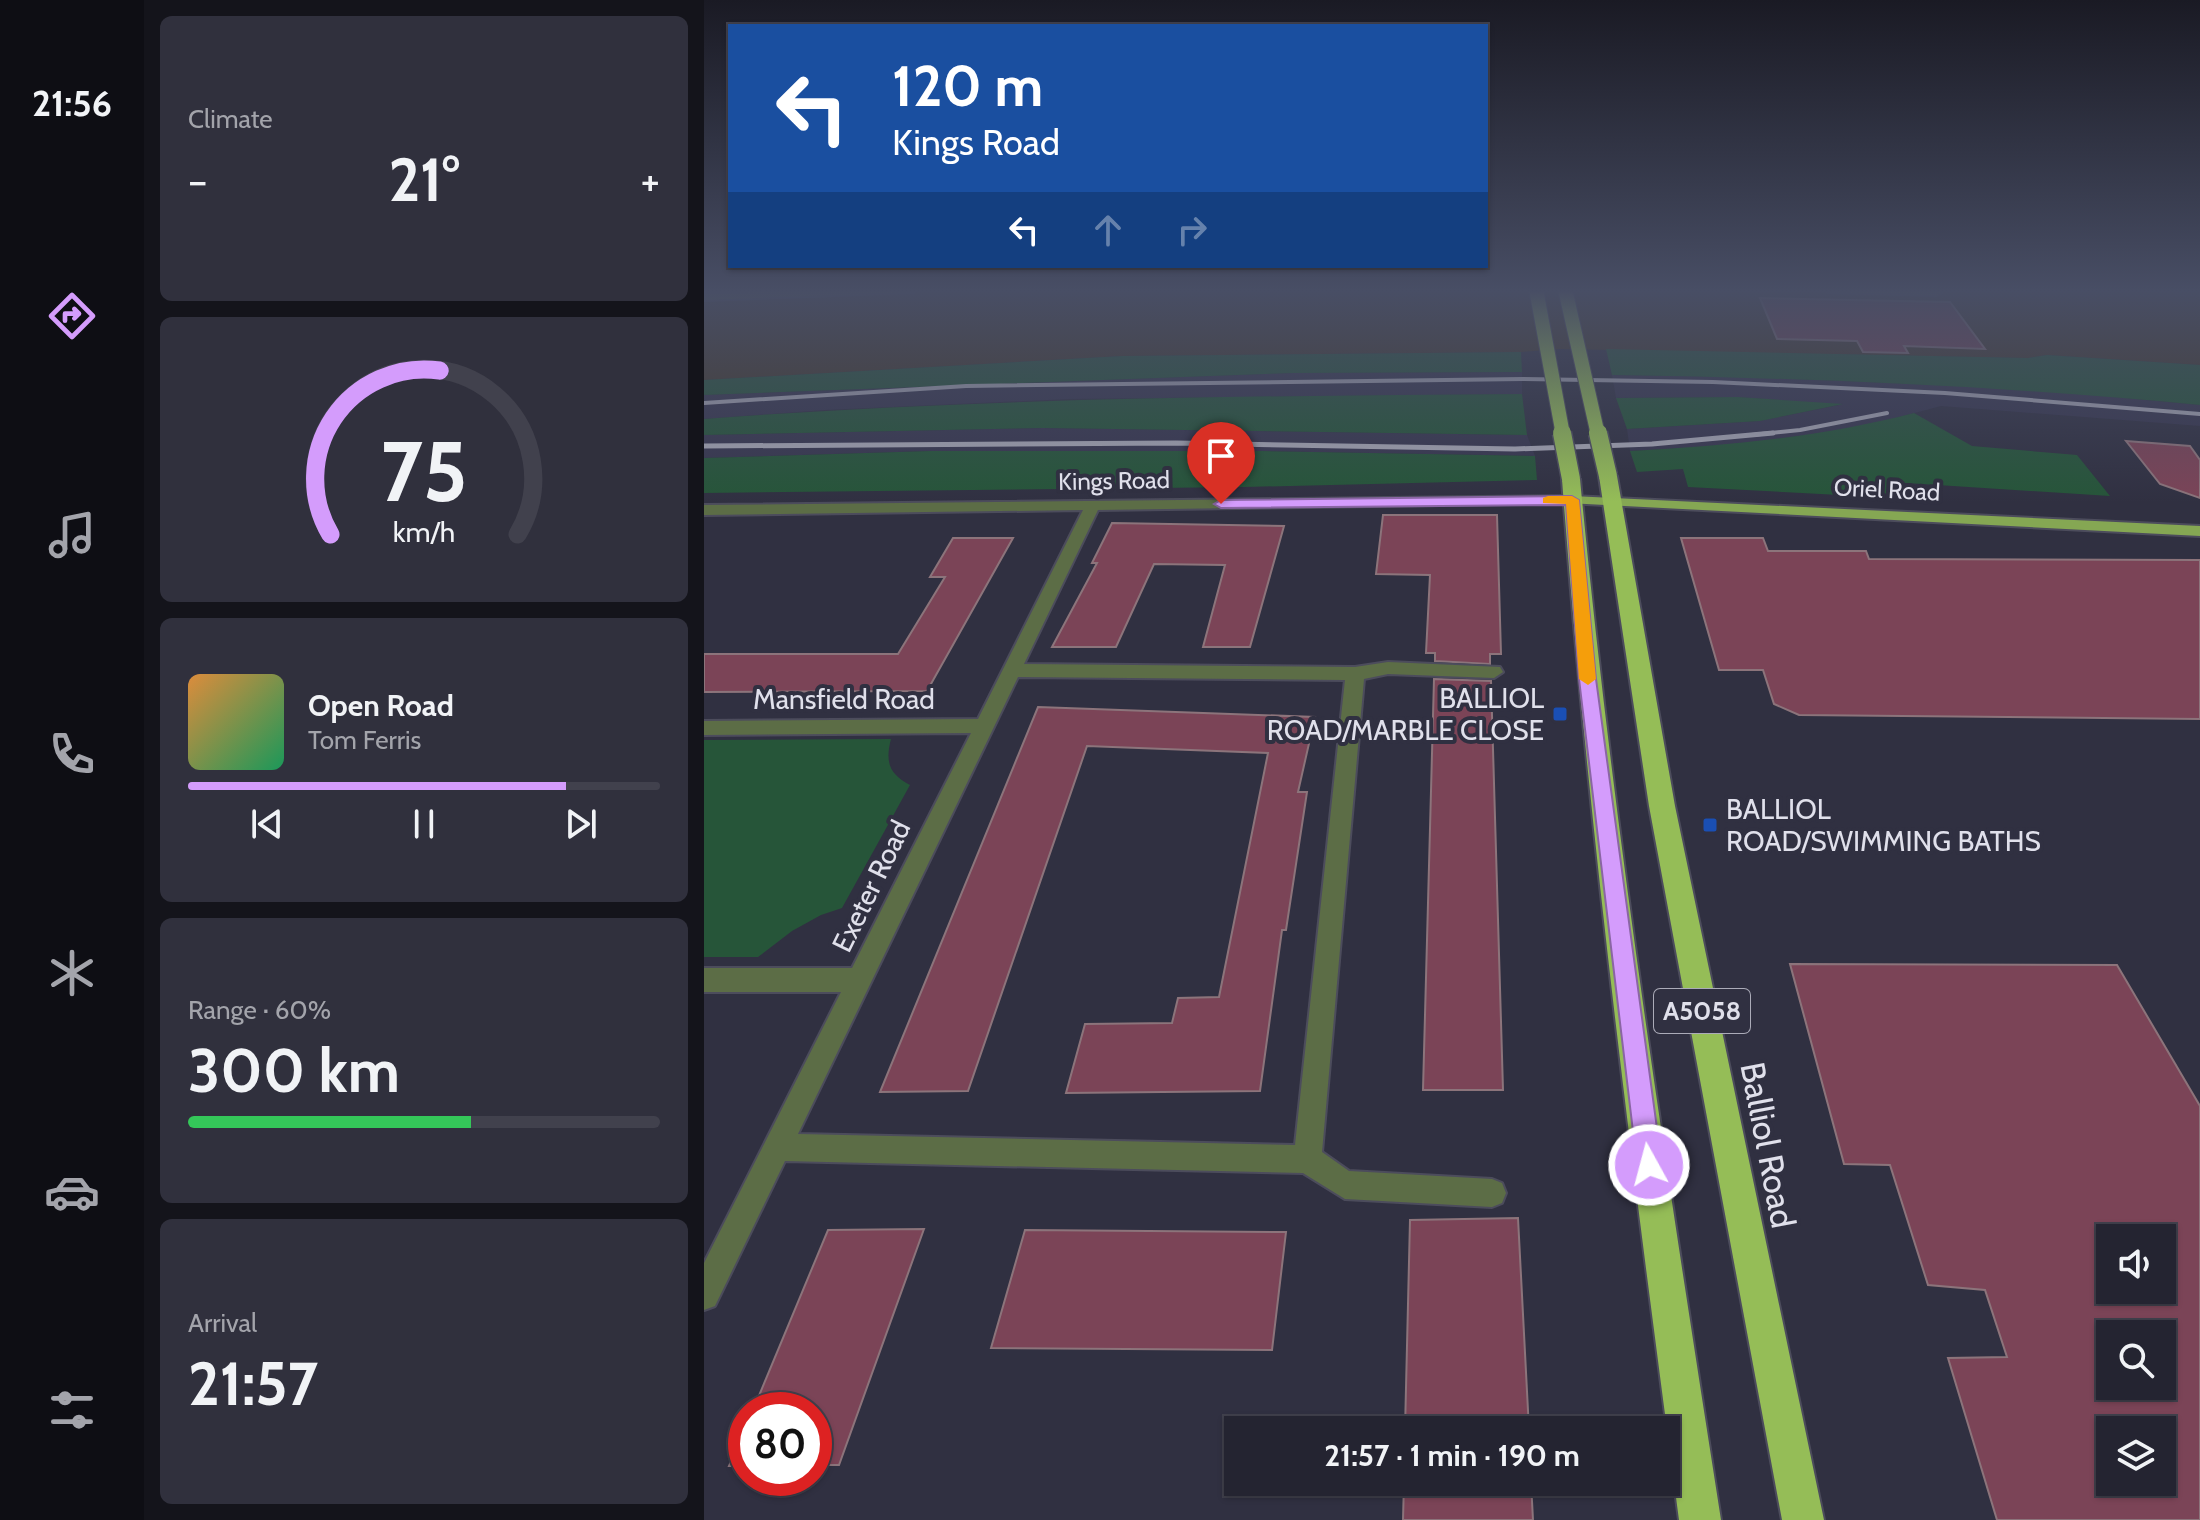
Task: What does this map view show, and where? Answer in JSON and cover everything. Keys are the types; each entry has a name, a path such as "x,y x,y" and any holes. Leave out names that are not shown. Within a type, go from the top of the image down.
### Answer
{"highway":[{"name":"A5058","path":"1549,360 1572,490 1593,726 1653,1195 1700,1520"},
{"name":"A5058","path":"1581,360 1610,488"},
{"name":"Balliol Road","path":"1610,488 1662,806 1803,1520"}],"main road":[{"name":"Oriel Road","path":"1572,490 1610,488 2200,531"}],"street":[{"name":"Kings Road","path":"704,510 1093,505 1572,490"},
{"name":"Exeter Road","path":"704,1295 1093,505"},
{"path":"1012,670 1355,674 1388,668 1494,672"},
{"path":"1307,1159 1355,674"},
{"name":"Mansfield Road","path":"704,728 984,726"},
{"path":"704,980 859,980"},
{"path":"776,1147 1307,1159 1345,1185 1492,1193"}],"shaded area":[{"path":"704,360 1053,360 704,380"},
{"path":"2122,360 2200,360 2200,365"},
{"path":"1522,372 1522,394 1069,399 704,419 704,395 1293,373"},
{"path":"1612,375 1749,377 2030,389 2200,405 2200,426 1941,406 1858,428 1728,446 1630,451 1627,429 1759,421 1839,405 1738,397 1616,398"},
{"path":"1043,428 1527,435 1535,456 1262,451 930,451 704,458 704,435"}],"green space":[{"path":"1053,360 1521,360 1522,372 1293,373 704,395 704,380"},
{"path":"1609,360 2122,360 2200,365 2200,405 1906,384 1612,375"},
{"path":"1522,394 1527,435 1043,428 704,435 704,419 806,412 1010,402"},
{"path":"1738,397 1843,404 1760,421 1627,429 1616,398"},
{"path":"1914,413 1972,446 2077,455 2110,496 1891,482 1896,498 1688,487 1683,469 1637,472 1630,451 1773,439"},
{"path":"930,451 1262,451 1535,456 1537,480 1244,487 704,493 704,458"},
{"path":"891,739 888,754 890,766 897,776 910,785 842,908 821,915 792,931 758,957 704,957 704,740"}],"building":[{"path":"2126,441 2190,446 2200,460 2200,498 2160,484"},
{"path":"1383,515 1497,515 1501,654 1490,654 1490,664 1435,661 1435,653 1426,653 1430,575 1376,574"},
{"path":"1112,523 1284,526 1250,647 1203,647 1225,565 1154,564 1116,647 1052,647 1097,563 1092,563"},
{"path":"953,538 1013,538 927,691 704,692 704,654 898,654 945,577 930,577"},
{"path":"1681,538 1763,538 1768,551 1866,551 1869,559 2200,560 2200,719 1799,715 1774,704 1763,670 1719,670"},
{"path":"1434,679 1491,681 1503,1090 1423,1090"},
{"path":"1038,707 1315,717 1298,792 1307,792 1286,930 1282,930 1260,1091 1066,1093 1085,1024 1172,1023 1178,998 1219,997 1268,753 1087,746 968,1091 880,1092"},
{"path":"1790,964 2117,965 2200,1106 2200,1520 1997,1520 1948,1358 2007,1357 1985,1290 1928,1285 1890,1165 1844,1164"},
{"path":"1518,1218 1528,1416 1405,1416 1410,1220"},
{"path":"924,1229 839,1465 832,1465 832,1392 760,1392 828,1230"},
{"path":"1025,1230 1286,1232 1272,1350 991,1348"},
{"path":"1404,1496 1532,1496 1533,1520 1403,1520"}],"railway":[{"path":"704,403 966,386 1523,379 1713,382 1945,393 2200,414"},
{"path":"1759,434 1800,430 1887,413"},
{"path":"1759,434 1773,433"},
{"path":"704,446 1176,443 1515,449 1652,444 1759,434"},
{"path":"1752,435 1759,434"}],"slow traffic":[{"path":"1548,501 1572,500 1588,679"}],"place":[{"name":"BALLIOL ROAD/MARBLE CLOSE","path":"1560,714"},
{"name":"BALLIOL ROAD/SWIMMING BATHS","path":"1710,825"}],"route":[{"path":"1221,504 1572,500 1588,679 1649,1165"}]}
